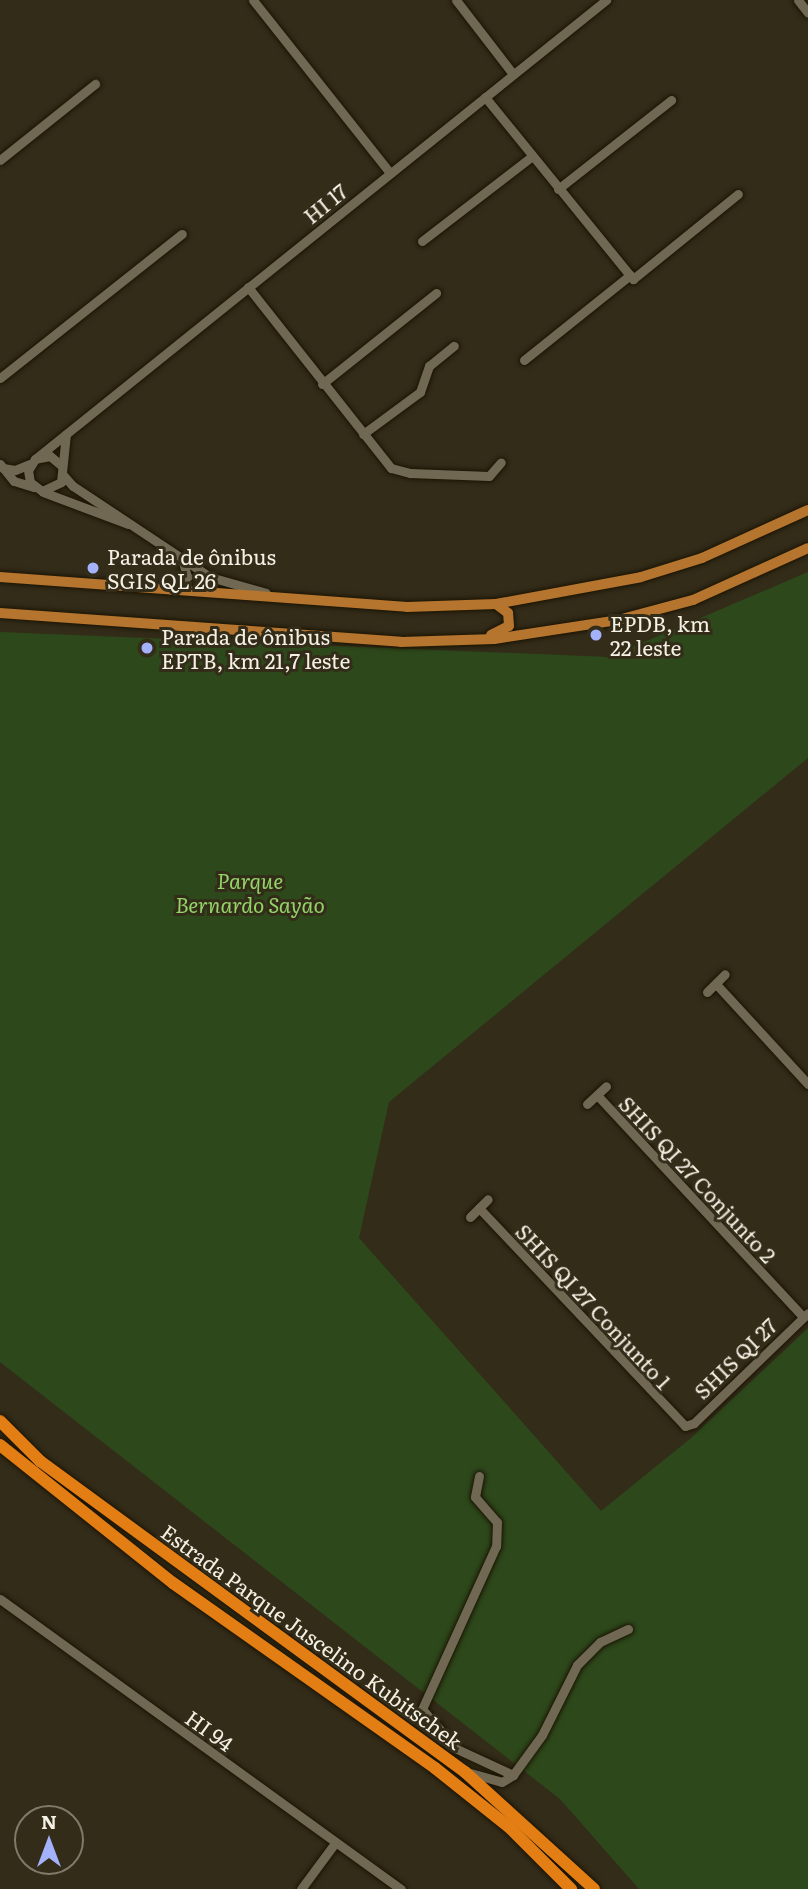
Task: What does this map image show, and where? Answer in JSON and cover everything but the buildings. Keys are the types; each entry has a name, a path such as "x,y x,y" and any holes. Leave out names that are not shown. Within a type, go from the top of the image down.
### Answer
{"highway":[{"name":"Estrada Parque Juscelino Kubitschek","path":"0,1421 40,1461 465,1772 594,1889"},
{"name":"Estrada Parque Juscelino Kubitschek","path":"0,1445 173,1583 435,1768 509,1828 571,1889"}],"main road":[{"path":"0,577 407,607 496,604 641,577 702,558 808,510"},
{"path":"0,613 401,642 528,636 618,620 693,600 808,548"},
{"path":"461,640 505,631 510,619 496,604"}],"street":[{"path":"253,0 390,173"},
{"path":"456,0 513,74"},
{"name":"HI 17","path":"32,462 606,0"},
{"path":"799,0 808,13"},
{"path":"0,160 95,85"},
{"path":"485,97 531,157 632,277"},
{"path":"558,189 671,100"},
{"path":"422,241 531,157"},
{"path":"524,360 738,194"},
{"path":"0,378 182,234"},
{"path":"248,287 391,468 410,473 489,476 501,462"},
{"path":"322,384 436,293"},
{"path":"363,434 419,392 429,366 454,346"},
{"path":"38,489 56,488 62,470 66,434"},
{"path":"2,466 15,470 50,456 83,493 227,584 309,601"},
{"path":"32,462 28,476 38,489"},
{"path":"2,466 14,481 141,528"},
{"path":"170,591 187,577 179,554"},
{"path":"707,992 725,974"},
{"path":"716,984 808,1083"},
{"path":"587,1104 606,1086"},
{"name":"SHIS QI 27 Conjunto 2","path":"597,1095 806,1315"},
{"path":"470,1217 488,1199"},
{"name":"SHIS QI 27 Conjunto 1","path":"479,1208 685,1426"},
{"name":"SHIS QI 27","path":"685,1426 694,1423 806,1315"},
{"path":"479,1476 475,1497 497,1522 496,1546 422,1709 457,1749 513,1775"},
{"name":"HI 94","path":"0,1598 401,1889"},
{"path":"465,1772 502,1782 513,1775 541,1735 577,1665 600,1642 628,1629"},
{"path":"301,1889 335,1843"}],"green space":[{"name":"Parque Bernardo Sayão","path":"808,572 808,758 389,1102 359,1238 601,1511 691,1438 808,1328 808,1889 639,1889 560,1799 0,1362 0,632 609,657"}],"place":[{"name":"Parada de ônibus SGIS QL 26","path":"93,568"},
{"name":"EPDB, km 22 leste","path":"596,635"},
{"name":"Parada de ônibus EPTB, km 21,7 leste","path":"147,648"}]}
